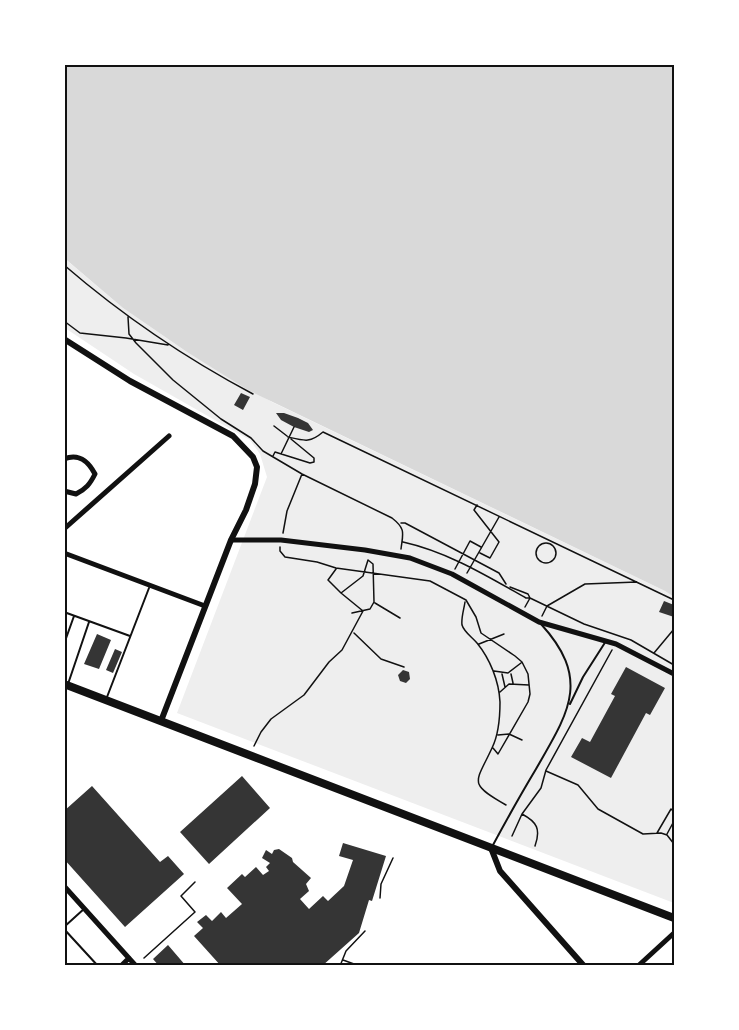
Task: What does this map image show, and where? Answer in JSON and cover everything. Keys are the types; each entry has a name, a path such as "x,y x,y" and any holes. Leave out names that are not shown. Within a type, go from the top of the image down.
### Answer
{"main road":[{"path":"66,684 675,918"}],"street":[{"path":"64,339 130,381 232,436 253,457 256,467 255,484 246,510 231,540 161,720"},
{"path":"64,530 169,436"},
{"path":"64,459 74,456 82,458 95,474 91,483 84,490 76,494 64,491"},
{"path":"231,540 281,540 400,556 427,564 463,579 539,622 616,644 675,674"},
{"path":"64,553 205,606"},
{"path":"491,848 500,871 585,966"},
{"path":"64,886 136,966"},
{"path":"638,966 675,933"},
{"path":"121,966 129,958"}],"lane":[{"path":"106,700 150,585"},
{"path":"64,612 130,636"},
{"path":"64,645 75,616"},
{"path":"66,684 89,622"},
{"path":"539,622 555,640 565,659 571,684 569,707"},
{"path":"491,848 558,732 583,677 606,641"},
{"path":"85,908 64,928 98,966"}],"path":[{"path":"64,265 169,345 216,375 252,394"},
{"path":"128,316 129,334 132,339 201,405 251,438 263,452 399,524 403,530 402,542 433,550 459,561 584,624 631,640 675,665"},
{"path":"64,321 80,333 169,345"},
{"path":"272,457 276,452 310,463 314,462 314,458 298,443 274,426"},
{"path":"280,454 294,427"},
{"path":"288,437 306,441 315,439 323,432 675,600"},
{"path":"302,474 286,511 280,551 285,557 317,562 336,568 430,581 466,600 476,617 481,633 522,662 530,685 528,702 498,754 492,748"},
{"path":"477,504 474,510 499,542 489,558 479,553"},
{"path":"463,579 500,517"},
{"path":"399,524 405,523 502,575 508,586"},
{"path":"538,534 543,544"},
{"path":"459,561 470,542 482,548"},
{"path":"543,544 552,545 556,550 551,561 542,562 537,554 538,548 543,544"},
{"path":"556,550 564,546"},
{"path":"341,593 363,576 368,560 373,564 374,602 370,609 352,613"},
{"path":"336,568 328,580 363,611"},
{"path":"539,622 547,606 585,584 637,582"},
{"path":"522,613 530,598"},
{"path":"466,600 463,628 478,644 494,671 499,692 500,719 497,735 479,771 478,782 486,793 506,805"},
{"path":"374,602 400,618"},
{"path":"250,755 271,719 304,695 329,662 342,650 363,611"},
{"path":"654,653 675,629"},
{"path":"352,632 381,659 404,668"},
{"path":"478,644 504,634"},
{"path":"512,836 522,814 541,788 546,771 616,644"},
{"path":"494,671 508,673 522,662"},
{"path":"501,672 505,688"},
{"path":"510,672 513,684"},
{"path":"499,692 513,684 530,685"},
{"path":"497,735 509,734 522,740"},
{"path":"546,771 578,785 598,809 644,834 667,835 675,844"},
{"path":"656,833 671,809 675,811"},
{"path":"522,814 538,826 535,846"},
{"path":"667,835 675,821"},
{"path":"380,898 381,884 393,858"},
{"path":"144,958 195,912 181,896 195,882"},
{"path":"340,966 346,951 365,931"},
{"path":"342,960 354,964"}],"shaded area":[{"path":"64,65 674,65 674,597 248,390 123,308 64,258"},
{"path":"64,258 123,308 187,352 272,402 674,597 674,903 177,713 267,477 260,454 250,440 134,374 65,328"}],"building":[{"path":"241,393 250,397 243,410 234,405"},
{"path":"276,413 298,418 308,423 313,430 309,432 294,427 281,420"},
{"path":"664,601 674,605 674,617 659,612"},
{"path":"97,634 111,640 99,669 84,664"},
{"path":"115,649 122,652 113,673 106,670"},
{"path":"626,667 665,688 650,715 646,713 611,778 571,757 582,738 590,742 615,696 611,694"},
{"path":"403,670 409,672 410,679 406,683 400,681 398,675"},
{"path":"242,776 270,808 209,864 180,832"},
{"path":"92,786 160,862 168,856 184,874 125,927 64,859 64,811"},
{"path":"343,843 386,856 359,933 322,966 221,966 194,936 203,928 197,922 206,915 212,921 221,912 226,918 242,904 227,888 242,874 245,877 256,867 263,875 269,871 266,867 270,863 262,858 266,850 272,854 274,850 279,849 292,858 293,862 311,878 306,884 309,891 300,899 309,909 323,896 328,901 344,886 353,860 339,856"},
{"path":"168,945 186,966 159,966 153,959"}]}
